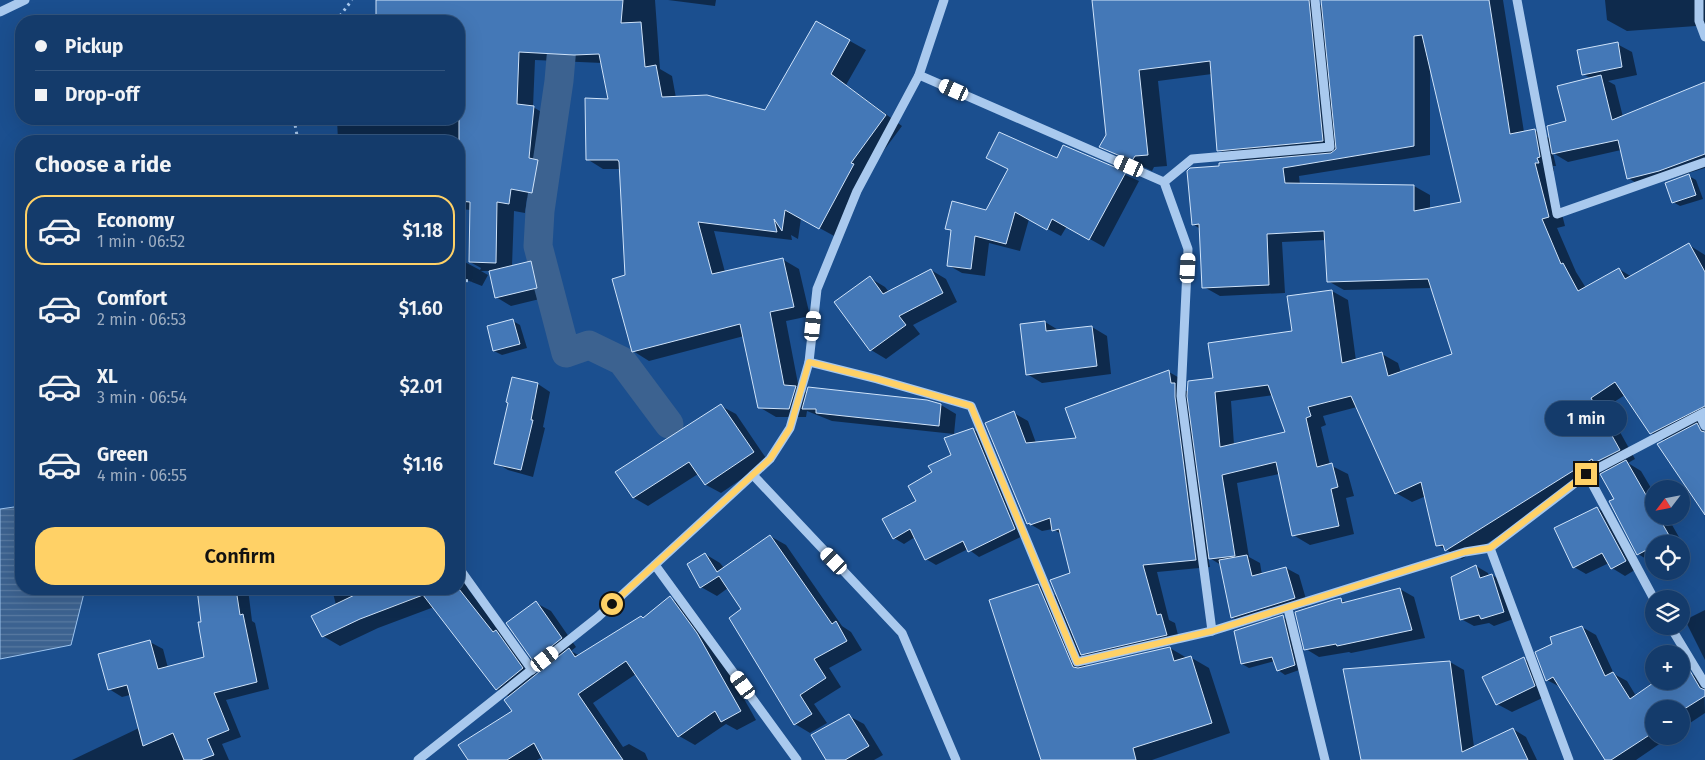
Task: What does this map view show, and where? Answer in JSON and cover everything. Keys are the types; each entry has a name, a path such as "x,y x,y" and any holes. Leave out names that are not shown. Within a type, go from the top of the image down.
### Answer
{"street":[{"path":"0,12 25,0"},
{"path":"418,760 598,617 770,459 790,428 809,362 817,289 857,191 919,75 944,0"},
{"path":"1164,182 1192,159 1330,147 1316,0"},
{"path":"1517,0 1557,214 1705,162"},
{"path":"1699,0 1699,21 1705,38"},
{"path":"919,75 1164,182 1188,250 1181,396 1212,631"},
{"path":"809,362 971,406 1077,662 1212,631 1288,609 1465,552 1490,548 1586,474 1702,414 1705,426"},
{"path":"1586,474 1649,590"},
{"path":"753,475 902,633 956,760"},
{"path":"1490,548 1569,760"},
{"path":"655,565 798,760"},
{"path":"465,576 532,670"},
{"path":"1288,609 1325,760"},
{"path":"1675,635 1705,684"}],"path":[{"path":"341,15 352,0"},
{"path":"465,280 472,281"}],"water":[{"path":"15,507 15,595 84,595 71,645 0,659 0,509"}],"building":[{"path":"376,0 623,0 621,23 641,22 645,67 656,65 662,97 707,95 765,110 816,21 850,40 831,74 886,115 851,163 854,164 819,229 785,210 782,231 774,219 777,232 698,222 712,274 783,258 794,307 770,312 784,385 796,386 789,409 758,408 740,324 632,352 612,279 625,275 619,162 618,160 586,160 585,98 608,99 599,54 574,55 519,52 517,104 534,106 529,158 538,160 532,193 511,189 509,204 497,202 496,263 469,262 470,202 465,202 465,135 459,135 459,125 465,125 465,15 376,15"},
{"path":"1092,0 1309,0 1323,141 1217,151 1210,61 1139,70 1148,155 1135,156 1132,161 1099,147 1106,135"},
{"path":"1321,0 1489,0 1510,134 1535,129 1540,157 1537,158 1539,163 1535,163 1549,217 1542,219 1561,264 1563,263 1578,291 1619,268 1625,279 1689,243 1705,272 1705,406 1650,434 1615,382 1591,398 1620,450 1594,463 1592,459 1445,551 1443,545 1436,546 1421,482 1395,494 1351,396 1308,407 1311,416 1306,418 1317,467 1332,463 1338,487 1331,489 1339,526 1292,536 1276,462 1222,475 1235,556 1209,559 1187,396 1188,381 1213,378 1208,343 1292,331 1287,296 1332,290 1342,363 1382,352 1388,376 1452,354 1428,279 1327,282 1324,231 1267,234 1269,285 1202,288 1199,224 1192,225 1187,171 1190,168 1219,166 1219,163 1331,153 1336,149","holes":["1422,35 1461,202 1414,211 1414,185 1285,183 1283,168 1414,146 1414,36","1268,385 1285,432 1220,447 1215,392"]},
{"path":"1618,42 1622,67 1582,75 1577,50"},
{"path":"1601,75 1612,120 1705,82 1705,154 1659,171 1627,179 1618,140 1552,154 1547,126 1566,121 1557,86"},
{"path":"999,132 1057,158 1063,145 1126,172 1089,240 1052,219 1047,230 1015,212 1006,244 975,236 971,269 947,266 951,230 945,229 952,201 986,210 1008,169 986,158"},
{"path":"1689,174 1696,195 1672,203 1665,183"},
{"path":"531,261 537,288 495,298 489,271"},
{"path":"931,269 943,293 899,316 906,325 870,351 834,302 870,276 883,294"},
{"path":"513,319 520,344 493,351 487,326"},
{"path":"1045,321 1046,331 1092,326 1097,366 1026,375 1020,324"},
{"path":"1169,370 1171,383 1175,383 1175,397 1196,560 1143,565 1157,615 1161,614 1167,635 1081,655 1050,580 1070,573 1059,529 1052,531 1050,518 1030,525 1030,523 1027,524 985,423 1014,411 1026,443 1076,438 1065,408"},
{"path":"512,377 538,383 531,420 533,420 521,470 494,464"},
{"path":"808,387 927,400 941,404 939,426 816,413 816,409 802,409"},
{"path":"721,404 754,452 705,485 689,462 633,498 615,472"},
{"path":"1697,423 1701,431 1705,432 1705,515 1690,493 1690,480 1681,480 1657,444"},
{"path":"973,428 1015,529 968,552 963,541 925,560 910,529 893,539 882,519 916,501 908,486 932,472 928,466 951,455 944,438"},
{"path":"1626,460 1645,493 1645,525 1663,525 1669,535 1645,535 1645,551 1637,555 1609,501 1614,499 1600,474"},
{"path":"1597,507 1626,561 1611,569 1602,553 1573,568 1554,528"},
{"path":"770,535 832,624 836,621 847,641 814,659 826,678 800,695 812,714 794,725 729,618 741,609 719,576 700,588 687,564 705,553 717,572"},
{"path":"1247,555 1252,576 1286,567 1295,598 1231,618 1219,560"},
{"path":"1476,565 1480,578 1492,574 1504,612 1481,619 1479,615 1460,620 1451,577"},
{"path":"1038,584 1073,667 1078,668 1170,647 1174,661 1191,656 1212,723 1133,748 1136,760 1041,760 989,600"},
{"path":"1400,588 1412,630 1337,646 1336,644 1304,650 1295,612 1341,598 1342,603"},
{"path":"198,595 237,595 240,615 243,614 257,682 214,693 229,730 207,739 214,755 200,760 184,760 173,733 143,746 127,685 108,690 98,654 150,640 158,669 204,657 198,622 201,622"},
{"path":"355,595 423,595 360,619 322,637 311,616"},
{"path":"423,595 464,595 493,632 496,630 523,668 496,690"},
{"path":"670,596 697,633 741,711 721,722 715,711 678,737 626,661 578,694 623,760 543,760 534,743 507,760 468,760 458,745 512,711 504,700 569,648 575,657 641,616 643,618"},
{"path":"536,601 562,638 533,661 506,623"},
{"path":"1283,615 1295,665 1277,671 1272,657 1241,664 1234,631"},
{"path":"1582,626 1605,676 1613,672 1630,699 1645,689 1690,690 1690,671 1700,688 1705,690 1705,696 1690,705 1690,700 1645,700 1645,738 1611,760 1605,760 1553,677 1546,681 1535,652 1552,644 1550,637"},
{"path":"1524,657 1535,686 1496,705 1482,677"},
{"path":"1450,661 1462,752 1513,728 1528,760 1361,760 1343,669"},
{"path":"849,714 869,746 845,760 826,760 811,735"}],"waterway":[{"path":"566,0 559,81 540,211 538,246 566,353 589,345 622,361 669,424"}],"route":[{"path":"612,604 770,459 790,428 809,362 971,406 1077,662 1212,631 1288,609 1465,552 1490,548 1586,474"}]}
